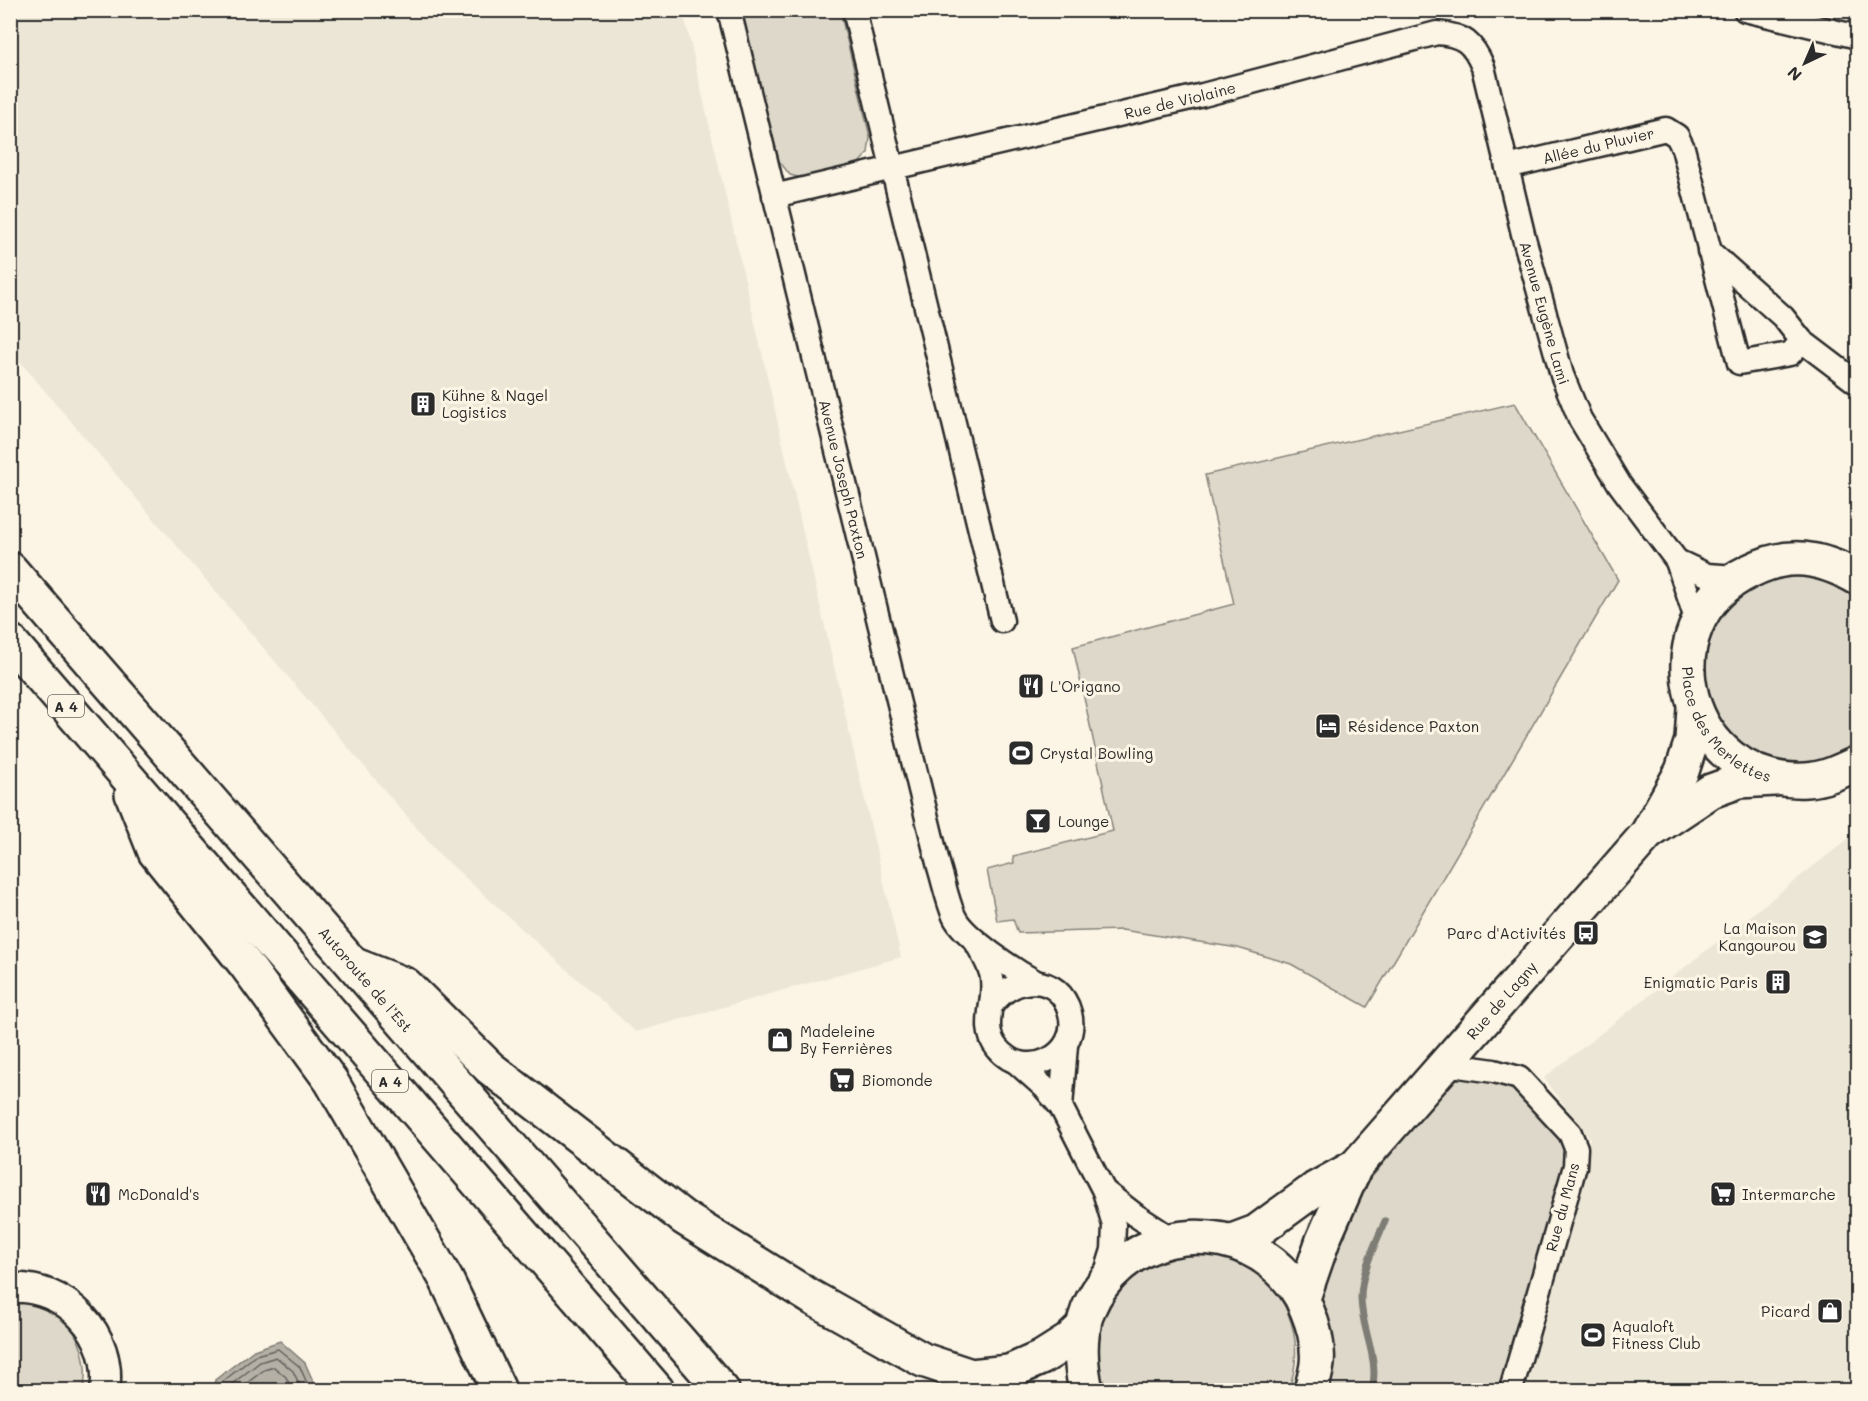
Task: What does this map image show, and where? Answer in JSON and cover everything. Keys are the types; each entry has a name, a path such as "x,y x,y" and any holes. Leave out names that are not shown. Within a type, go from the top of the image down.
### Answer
{"main road":[{"name":"Place des Merlettes","path":"1851,568 1816,559 1786,560 1760,566 1737,577 1714,597 1697,622 1689,650 1688,680 1694,708 1708,734 1728,755 1752,770 1780,778 1807,780 1834,774 1857,763"},
{"name":"Autoroute de l’Est","path":"10,569 722,1390"},
{"name":"A 4","path":"10,641 657,1390"},
{"name":"Rue de Lagny","path":"1303,1298 1323,1240 1355,1167 1647,834 1682,771 1692,740 1694,708"},
{"path":"122,771 155,852 246,965 331,1081 446,1279 499,1390"},
{"name":"Rue de Lagny","path":"1647,834 1712,791 1738,780 1780,778"},
{"path":"354,965 406,985 490,1068 684,1218 811,1297 923,1360 971,1376 1009,1372 1041,1358 1068,1341 1084,1326"},
{"name":"Rue de Lagny","path":"1232,1241 1256,1232 1315,1189 1355,1167"},
{"path":"1086,1390 1080,1366 1081,1337 1088,1310 1102,1285 1122,1264 1146,1248 1172,1239 1201,1236 1232,1241 1260,1254 1284,1273 1303,1298 1314,1329 1317,1362 1311,1390"}],"street":[{"name":"Avenue Joseph Paxton","path":"729,10 939,867 955,918 976,941 1017,972 1036,982"},
{"path":"854,10 1002,621"},
{"path":"1745,10 1809,18 1857,37"},
{"name":"Rue de Violaine","path":"774,196 1203,95 1437,33 1452,34 1466,40"},
{"name":"Avenue Eugène Lami","path":"1466,40 1476,50 1484,66 1540,303 1562,375 1580,419 1620,485 1677,561"},
{"name":"Allée du Pluvier","path":"1507,167 1666,129 1677,136 1683,148 1739,363 1790,354 1802,341"},
{"path":"1709,251 1783,317 1802,341 1856,382"},
{"path":"1677,561 1707,575 1737,577"},
{"path":"1677,561 1697,622"},
{"name":"Avenue Joseph Paxton","path":"976,941 991,974 992,1005"},
{"path":"1061,1107 1066,1045 1071,1033 1072,1020 1068,1007 1060,995 1050,987 1036,982 1015,984 998,996 992,1005 988,1024 990,1034 996,1047 1005,1057 1044,1087 1061,1107 1104,1191 1114,1225 1113,1250 1102,1285"},
{"path":"1017,1064 1031,1065 1045,1062 1057,1055 1066,1045"},
{"name":"Rue du Mans","path":"1445,1064 1494,1071 1519,1078 1570,1133 1576,1148 1575,1166 1510,1390"},
{"path":"1104,1191 1172,1239"},
{"path":"10,1288 22,1287 49,1293 72,1306 90,1326 103,1351 107,1379 105,1390"}],"shaded area":[{"path":"10,11 683,11 901,957 636,1032 438,853 11,351"},
{"path":"741,11 840,11 870,137 868,153 859,163 802,178 790,175 779,161"},
{"path":"1515,403 1618,580 1367,1007 1291,964 1238,948 1122,930 1018,933 1013,919 997,921 987,870 1014,863 1013,856 1113,831 1073,647 1234,604 1205,475"},
{"path":"1791,573 1826,580 1842,587 1857,598 1857,742 1827,760 1797,765 1764,760 1735,744 1701,689 1710,624 1730,598 1759,580"},
{"path":"1857,832 1857,1390 1519,1390 1590,1139 1544,1078"},
{"path":"1466,1078 1500,1082 1519,1088 1570,1147 1505,1390 1324,1390 1324,1316 1321,1283 1344,1223 1371,1178 1453,1080"},
{"path":"1188,1253 1211,1254 1234,1260 1252,1269 1267,1281 1279,1296 1294,1332 1296,1352 1294,1371 1288,1390 1105,1390 1098,1356 1099,1339 1102,1322 1118,1291 1144,1268"},
{"path":"10,1298 35,1302 50,1308 70,1326 77,1338 85,1364 83,1390 11,1390"}],"water":[{"path":"280,1341 305,1363 317,1390 213,1390 215,1380 254,1350"}],"waterway":[{"path":"1372,1390 1374,1367 1361,1298 1363,1278 1385,1221"}],"place":[{"name":"Kühne & Nagel Logistics","path":"423,404"},
{"name":"L'Origano","path":"1031,686"},
{"name":"Résidence Paxton","path":"1328,726"},
{"name":"Crystal Bowling","path":"1021,753"},
{"name":"Lounge","path":"1038,821"},
{"name":"Parc d'Activités","path":"1586,933"},
{"name":"La Maison Kangourou","path":"1815,937"},
{"name":"Enigmatic Paris","path":"1778,982"},
{"name":"Madeleine By Ferrières","path":"780,1040"},
{"name":"Biomonde","path":"842,1080"},
{"name":"McDonald's","path":"98,1194"},
{"name":"Intermarche","path":"1723,1194"},
{"name":"Picard","path":"1830,1311"},
{"name":"Aqualoft Fitness Club","path":"1593,1335"}]}
